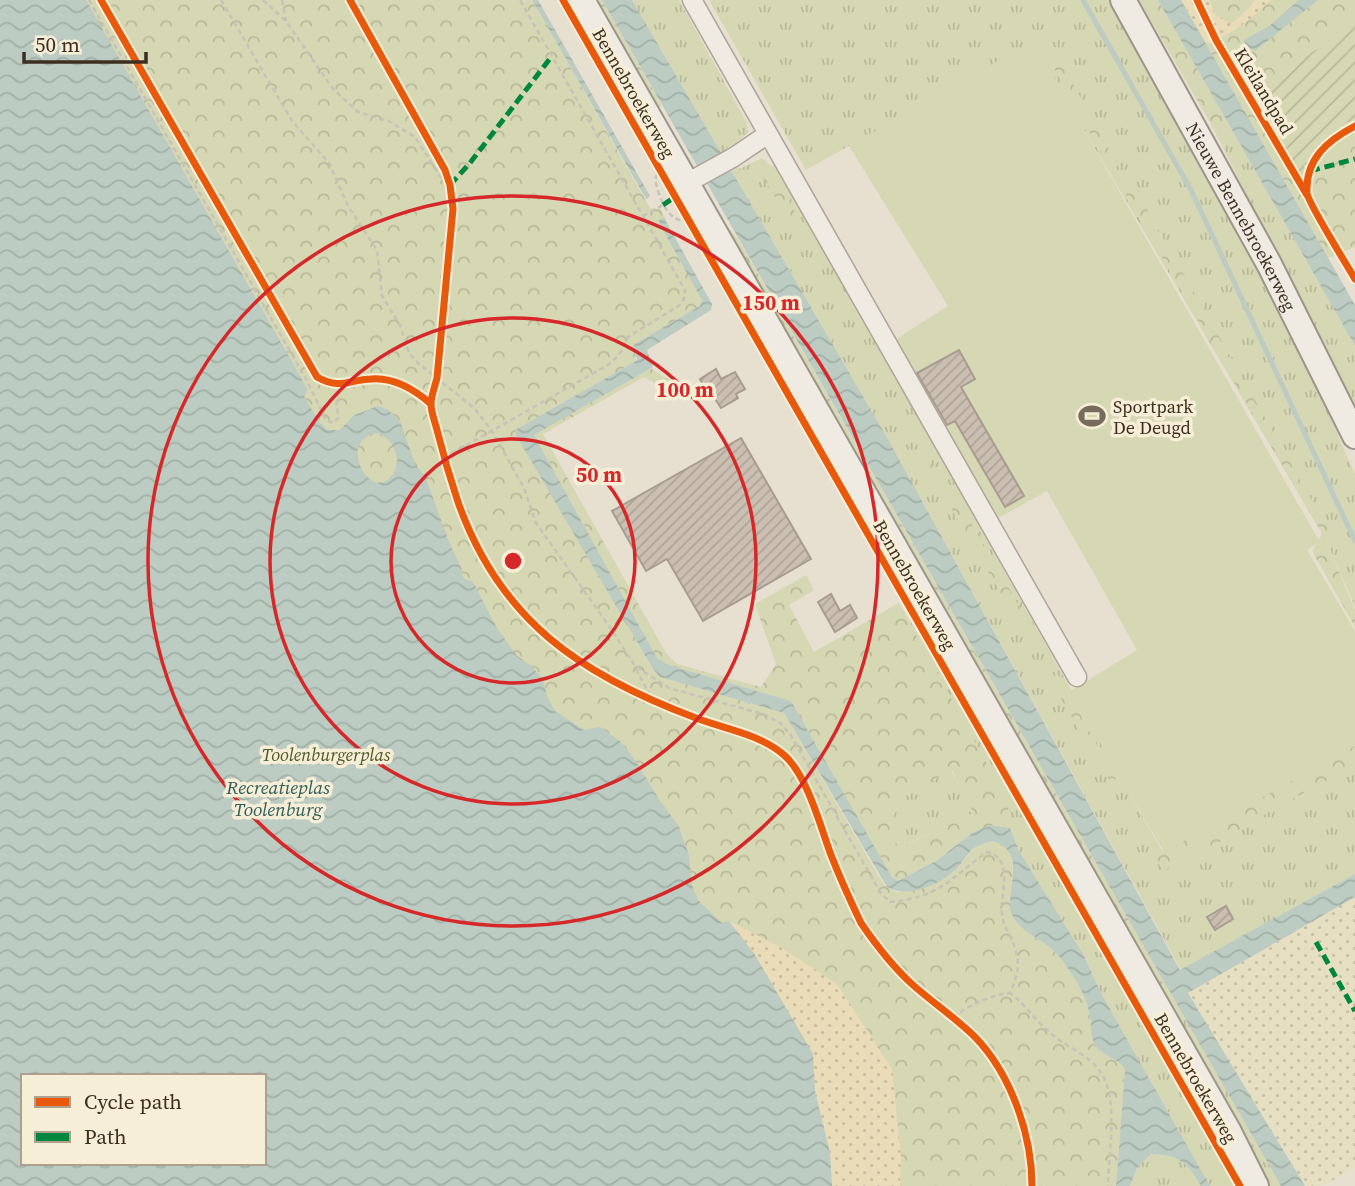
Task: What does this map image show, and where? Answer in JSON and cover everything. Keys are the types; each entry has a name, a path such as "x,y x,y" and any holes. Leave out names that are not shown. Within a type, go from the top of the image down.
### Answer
{"street":[{"name":"Bennebroekerweg","path":"582,0 1229,1132 1256,1186"},
{"path":"692,0 1077,677"},
{"name":"Nieuwe Bennebroekerweg","path":"1123,0 1269,264 1355,436"},
{"path":"683,180 734,157 768,134"}],"path":[{"path":"89,0 306,379 326,420 333,424 338,418 336,384"},
{"path":"221,0 292,121 329,163 348,206 377,250 383,296 400,325 409,352 419,364 474,408 492,432 524,488 536,523 609,626 635,666 653,701"},
{"path":"263,0 286,21 333,89 358,112 389,121 415,137 440,176 450,185"},
{"path":"282,0 286,21"},
{"path":"444,458 608,365 619,355 628,337 680,305 684,299 685,290 520,0"},
{"path":"431,146 450,185 452,197"},
{"path":"660,170 655,180 663,205 673,218 679,220 687,217"},
{"path":"643,216 663,205"},
{"path":"681,207 694,229"},
{"path":"434,391 438,365"},
{"path":"441,444 447,467"},
{"path":"635,666 669,688 766,715 780,723 790,734 880,892 890,902 939,890 987,852 994,853 1001,861 1004,874 1002,919 1013,941 1019,962 1010,993"},
{"path":"640,695 664,705"},
{"path":"953,1017 972,1004 992,996 1010,993 1021,1001 1047,1031 1100,1070 1108,1088 1111,1108 1108,1186"},
{"path":"944,1009 961,1024"}],"shaded area":[{"path":"1355,897 1355,1167 1323,1186 1305,1186 1188,993"}],"green space":[{"name":"Recreatieplas Toolenburg","path":"0,0 532,0 650,208 661,209 702,300 700,306 636,343 636,361 516,430 653,669 660,677 784,713 884,885 896,892 934,883 955,870 975,848 985,843 1003,845 1009,852 1013,874 1013,917 1022,928 1053,950 1063,962 1085,999 1094,1044 1125,1070 1116,1186 0,1186"},
{"path":"591,0 602,0 662,106 654,111"},
{"path":"632,0 679,0 747,123 748,132 727,148 739,169 762,158 771,166 775,164 1170,865 1200,854 1263,815 1355,765 1355,874 1181,970 889,441"},
{"path":"709,0 1111,0 1286,318 1355,474 1355,607 1327,542 1033,43 806,170"},
{"path":"1139,0 1158,0 1227,121 1211,124"},
{"path":"1181,0 1355,0 1355,247 1328,258"},
{"path":"1355,16 1355,119 1318,140 1307,156 1302,180 1252,92 1335,37"},
{"name":"Sportpark De Deugd","path":"1033,41 1320,542 1307,550 1355,631 1355,746 1164,852 1070,691 1137,650 1047,491 995,520 893,341 948,306 849,146"},
{"path":"1050,41 1118,166 1111,170 1041,45"},
{"path":"1227,121 1355,346 1355,411 1211,124"},
{"path":"772,173 800,220 791,223 763,177"},
{"path":"1131,181 1329,531 1327,542 1355,610 1355,627 1312,551 1322,534 1120,185"},
{"path":"729,229 738,239 1162,978 1169,1013 724,233"},
{"path":"650,368 685,389 680,398 644,377 543,434 666,653 677,664 761,687 776,664 755,604 806,575 814,590 789,605 814,652 899,603 1009,804 1006,821 972,833 936,861 898,881 892,877 791,701 668,665 657,658 534,435","holes":["952,770 973,813 902,847 889,839 895,811 904,797"]},
{"path":"923,460 940,469 1030,625 1021,628"},
{"path":"899,603 953,689 1236,1186 1210,1186 1102,995 1083,954 1019,851 1010,828 997,826 1006,821 1008,804"},
{"path":"1058,675 1116,779 1110,781 1048,677"},
{"path":"1355,744 1355,765 1263,815 1200,854 1171,865 1164,873 1155,856"},
{"path":"951,770 974,813 901,847 888,839 895,811 904,797"},
{"path":"1162,978 1281,1186 1269,1186 1169,1013"},
{"path":"1151,1154 1169,1156 1181,1161 1201,1186 1130,1186 1137,1168"}],"sand":[{"path":"1181,0 1199,0 1201,3 1202,0 1209,0 1216,15 1231,24 1254,0 1271,0 1241,26 1207,45"},
{"path":"729,921 782,948 837,984 892,1069 901,1157 900,1186 832,1186 830,1153 815,1091 813,1054 755,955"}],"water":[{"name":"Recreatieplas Toolenburg","path":"0,0 86,0 308,390 304,396 319,422 328,430 340,430 353,416 377,406 387,409 400,421 415,464 425,476 464,579 473,582 497,628 517,656 543,679 547,697 555,711 584,730 600,727 621,742 637,763 678,825 689,855 692,885 698,900 722,923 729,921 755,955 813,1054 815,1091 830,1153 832,1186 0,1186","holes":["378,433 392,444 397,462 393,474 385,482 376,482 367,477 361,468 359,446 365,438"]},
{"path":"532,0 538,0 650,196 646,199"},
{"path":"602,0 632,0 889,441 1180,970 1355,874 1355,897 1188,993 1305,1186 1281,1186"},
{"path":"1158,0 1181,0 1355,305 1355,346"},
{"path":"1299,0 1318,0 1255,51 1246,46 1244,40 1269,26"},
{"path":"664,218 712,304 711,310 647,350 653,367 534,435 657,658 669,665 791,701 892,877 898,881 936,861 972,833 990,825 1010,828 1019,851 1083,954 1102,995 1210,1186 1201,1186 1181,1161 1169,1156 1151,1154 1137,1168 1130,1186 1116,1186 1125,1070 1094,1044 1085,999 1063,962 1053,950 1022,928 1013,917 1010,899 1013,867 1007,849 995,842 985,843 973,849 948,876 923,889 904,892 887,887 784,713 660,677 653,669 517,437 515,430 636,361 632,347 636,343 700,306 702,300 658,221"}],"building":[{"path":"959,350 975,379 961,387 1024,496 1005,507 955,421 947,425 917,373"},
{"path":"716,369 721,379 735,372 745,389 736,394 738,398 721,408 700,379"},
{"path":"741,438 811,559 703,621 667,559 646,571 612,511"},
{"path":"831,594 840,611 850,605 857,618 835,632 818,602"},
{"path":"1226,906 1233,919 1215,930 1207,917"}],"waterway":[{"path":"1083,0 1191,190 1355,541"}],"marked path":[{"path":"450,185 552,56"},
{"path":"1310,171 1355,159"},
{"path":"663,205 675,197"},
{"path":"1316,942 1355,1011"}],"cycle path":[{"path":"101,0 317,377 338,384 371,379 388,380 411,389 431,404"},
{"path":"350,0 445,170 450,185 453,209 437,378 431,407 455,493 476,544 497,580 521,611 581,662 654,701 764,742 784,755 792,764 806,788 834,864 861,923 899,971 975,1037 999,1069 1009,1087 1023,1126 1032,1186"},
{"path":"563,0 1240,1186"},
{"name":"Kleilandpad","path":"1197,0 1216,40 1307,195"},
{"path":"1355,126 1327,144 1320,152 1307,181 1309,199 1355,279"}],"place":[{"name":"Sportpark De Deugd","path":"1092,416"}],"park label":[{"name":"Toolenburgerplas","path":"326,754"}]}
